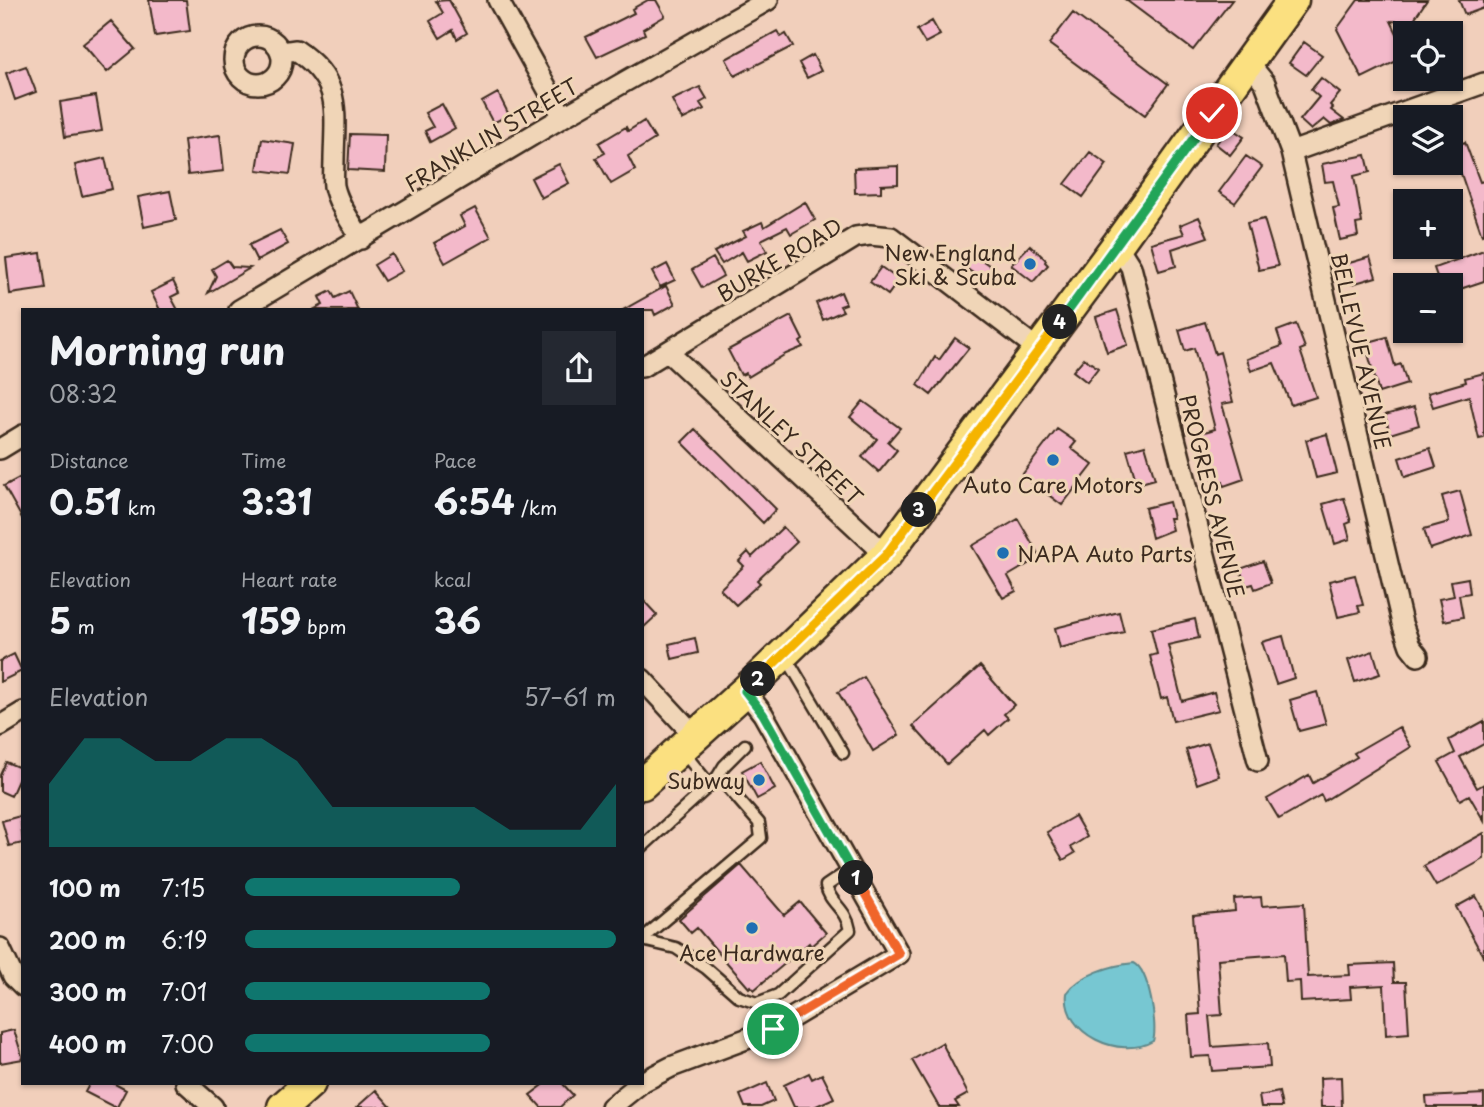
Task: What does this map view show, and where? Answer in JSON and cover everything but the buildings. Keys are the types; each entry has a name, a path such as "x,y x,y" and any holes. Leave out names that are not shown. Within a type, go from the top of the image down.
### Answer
{"main road":[{"path":"644,781 745,691 886,555 1117,245 1293,0"},
{"path":"283,1107 308,1085"}],"street":[{"path":"498,0 563,117"},
{"name":"FRANKLIN STREET","path":"242,308 563,117 767,0"},
{"path":"282,52 296,50 312,61 326,76 336,103 334,186 361,239"},
{"name":"BELLEVUE AVENUE","path":"1248,62 1265,83 1291,152 1402,623 1410,646 1418,656"},
{"path":"1291,152 1484,83"},
{"name":"BURKE ROAD","path":"644,366 856,237 870,235 891,237 1039,350"},
{"name":"PROGRESS AVENUE","path":"1117,245 1131,267 1258,761"},
{"name":"STANLEY STREET","path":"668,352 886,555"},
{"path":"0,449 21,436"},
{"path":"644,682 687,743"},
{"path":"644,1081 671,1067 773,1029 899,954 763,714 745,691"},
{"path":"0,726 21,713"},
{"path":"0,948 13,976 21,984"},
{"path":"188,1085 213,1107"},
{"path":"611,1107 638,1085"}],"lane":[{"path":"783,654 843,753"},
{"path":"687,743 710,785"},
{"path":"644,845 710,785 724,766 746,745"},
{"path":"644,938 761,838 759,823 718,776"},
{"path":"644,940 676,948 706,968 739,997 757,1003 778,995 850,930 847,915 827,892 826,886 851,869"}],"water":[{"path":"1134,963 1144,976 1151,999 1153,1041 1140,1046 1125,1047 1096,1040 1074,1020 1068,1008 1067,993 1088,976 1107,968"}],"place":[{"name":"New England Ski & Scuba","path":"1030,264"},
{"name":"Auto Care Motors","path":"1053,460"},
{"name":"NAPA Auto Parts","path":"1003,553"},
{"name":"Subway","path":"759,780"},
{"name":"Ace Hardware","path":"752,928"}],"route":[{"path":"773,1029 899,954 763,714 745,691 886,555 1212,113"}]}
